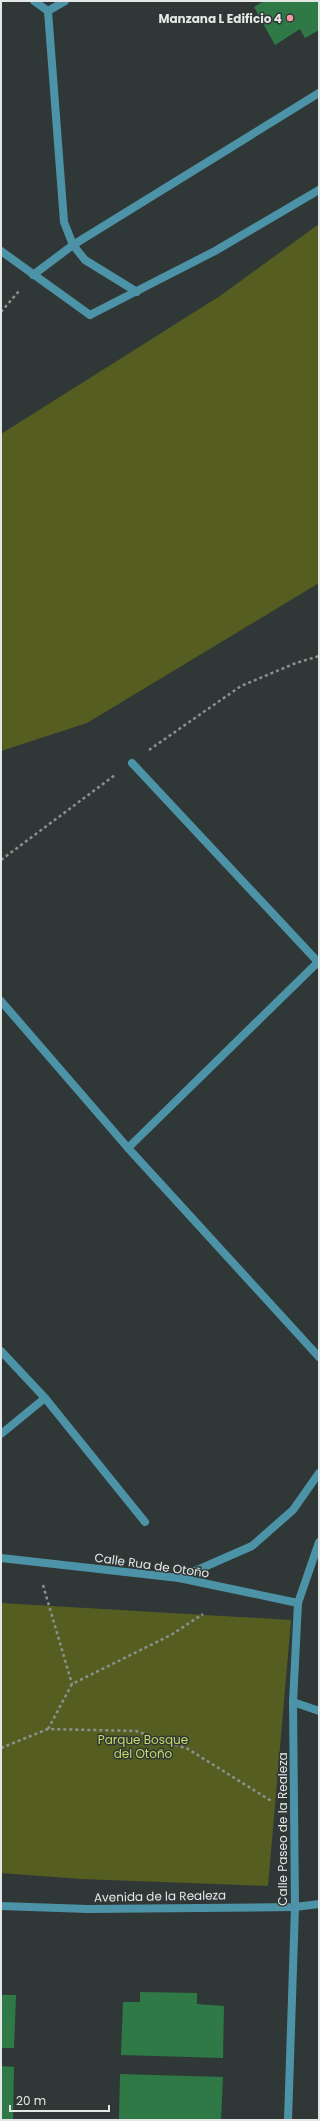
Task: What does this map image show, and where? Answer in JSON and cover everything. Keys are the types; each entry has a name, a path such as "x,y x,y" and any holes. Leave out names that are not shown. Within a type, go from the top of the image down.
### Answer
{"street":[{"path":"34,1 48,11"},
{"path":"48,11 65,1"},
{"path":"48,11 64,222 73,245 85,260 137,292"},
{"path":"33,275 73,245 319,93"},
{"path":"1,250 33,275 90,315 215,251 319,190"},
{"path":"128,1148 319,963 132,762"},
{"path":"1,1001 128,1148 319,1357"},
{"path":"1,1351 45,1398 145,1522"},
{"path":"1,1434 45,1398"},
{"path":"179,1578 252,1546 293,1510 319,1473"},
{"name":"Calle Paseo de la Realeza","path":"288,2120 295,1907 293,1702 298,1604 319,1542"},
{"name":"Calle Rua de Otoño","path":"1,1558 179,1578 298,1604"},
{"path":"293,1702 319,1711"},
{"name":"Avenida de la Realeza","path":"1,1906 88,1909 295,1907 319,1904"}],"path":[{"path":"1,312 33,275"},
{"path":"1,860 132,762 240,686 296,663 319,656"},
{"path":"36,1561 72,1684"},
{"path":"48,1729 72,1684 171,1635 203,1614"},
{"path":"1,1748 48,1729 136,1731 188,1749 275,1804"}],"green space":[{"path":"319,224 319,583 87,723 1,751 1,434 220,296"},
{"name":"Parque Bosque del Otoño","path":"1,1603 291,1620 268,1886 81,1879 1,1873"}],"building":[{"name":"Manzana L Edificio 4","path":"264,1 319,1 319,30 305,38 300,29 275,45 254,7"},
{"path":"140,1992 197,1993 197,2004 224,2006 223,2058 121,2055 123,2002 140,2002"},
{"path":"1,1995 16,1995 14,2048 1,2048"},
{"path":"1,2066 14,2067 13,2120 1,2120"},
{"path":"120,2074 223,2077 221,2120 119,2120"}],"place":[{"name":"Manzana L Edificio 4","path":"290,18"}]}
